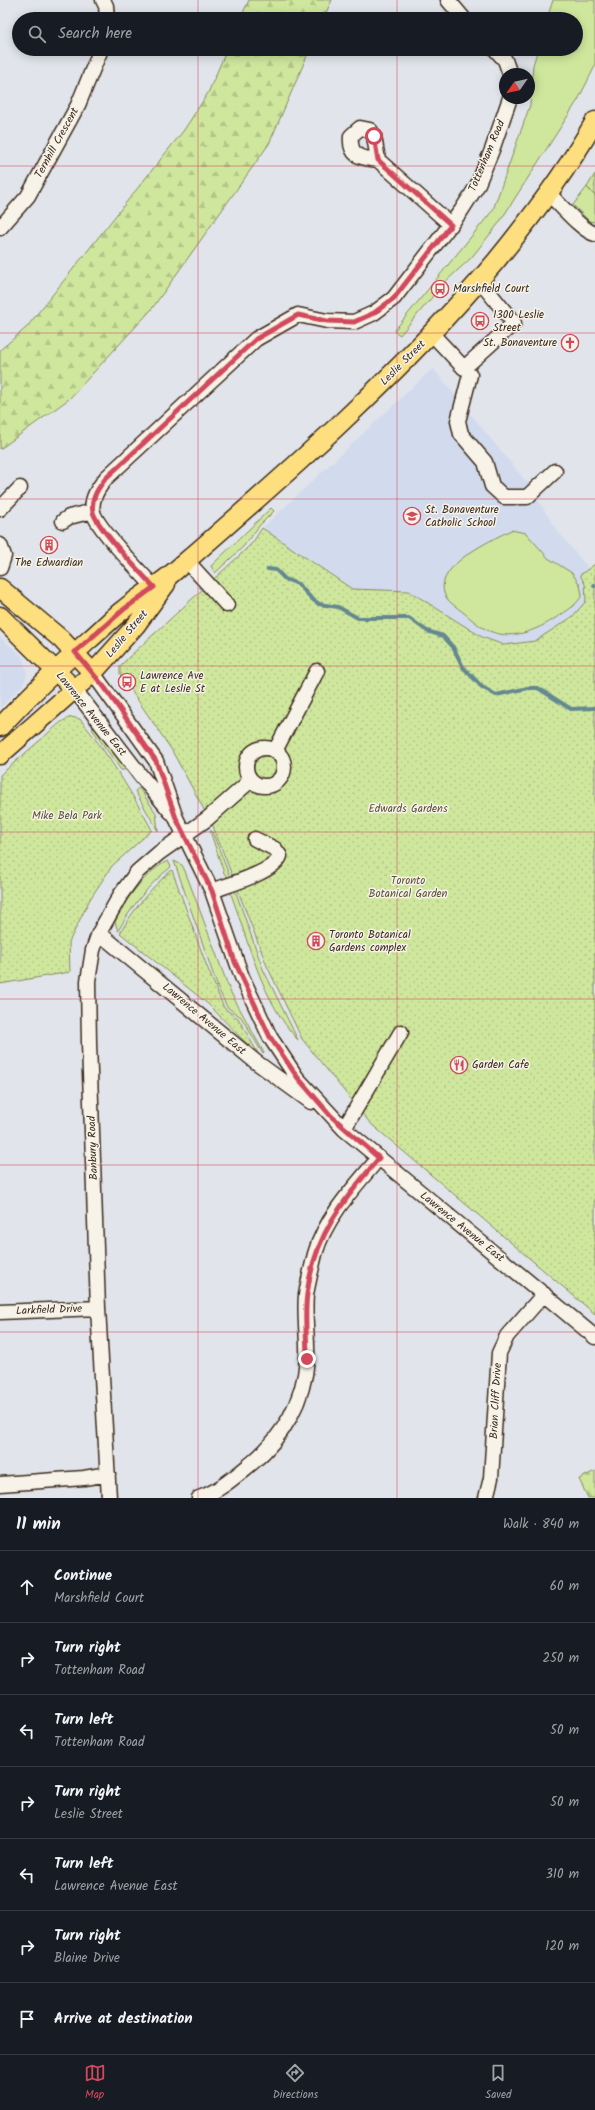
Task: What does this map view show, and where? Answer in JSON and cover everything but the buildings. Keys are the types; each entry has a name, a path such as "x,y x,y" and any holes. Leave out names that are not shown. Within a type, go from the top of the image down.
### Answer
{"main road":[{"name":"Leslie Street","path":"0,727 56,669 123,610 180,566 356,410 432,334 534,215 584,141 595,121"},
{"name":"Leslie Street","path":"0,755 93,673 136,625 180,566"},
{"name":"Lawrence Avenue East","path":"0,588 75,652 93,673"},
{"name":"Lawrence Avenue East","path":"0,616 56,669 75,690"}],"street":[{"path":"103,0 106,6 106,12"},
{"path":"448,0 458,12"},
{"name":"Ternhill Crescent","path":"0,228 28,196 78,105 98,56"},
{"path":"501,56 505,60 508,68"},
{"name":"Tottenham Road","path":"93,511 96,491 106,478 256,339 298,315 327,321 354,322 374,313 394,298 461,211 482,175 508,104"},
{"path":"378,160 451,225"},
{"path":"548,194 591,233 595,234"},
{"path":"582,225 595,246"},
{"path":"432,334 464,368 514,323 479,280"},
{"path":"470,375 458,421 461,434 485,462 492,486 504,498 527,497 555,471"},
{"path":"0,509 20,488"},
{"path":"63,521 69,517 93,511 100,525 154,587"},
{"path":"0,545 4,556 0,568"},
{"path":"180,566 227,605"},
{"path":"275,751 317,671"},
{"name":"Lawrence Avenue East","path":"93,673 156,761 176,818"},
{"name":"Lawrence Avenue East","path":"75,690 141,776 176,818 186,835 212,891 235,962 270,1037 298,1078 344,1129 595,1337"},
{"path":"262,748 275,751 282,760 284,766 284,772 278,782 264,787 250,781 245,770 245,764 251,753 262,748"},
{"name":"Banbury Road","path":"109,1498 98,1308 88,981 93,950 99,933 121,894 137,872 159,853 186,835 250,781"},
{"path":"212,891 263,871 278,861 280,855 276,850 255,839"},
{"name":"Lawrence Avenue East","path":"99,933 256,1062 331,1116"},
{"path":"344,1129 401,1032"},
{"path":"199,1498 222,1486 240,1473 265,1452 285,1428 296,1406 304,1382 307,1359 306,1295 315,1252 332,1217 379,1158"},
{"name":"Brian Cliff Drive","path":"486,1498 491,1478 499,1354 507,1336 544,1294"},
{"name":"Larkfield Drive","path":"0,1312 98,1308"},
{"path":"0,1484 84,1478 108,1474"}],"shaded area":[{"name":"St. Bonaventure Catholic School","path":"433,368 529,485 556,529 589,569 580,575 585,584 586,601 572,617 535,641 504,645 482,638 409,591 352,589 262,528"},
{"path":"0,637 22,656 27,671 26,678 22,686 0,708"}],"green space":[{"path":"249,0 332,0 326,12 243,12"},
{"path":"553,0 595,0 595,66 578,100 499,223 471,258 445,282 400,335 394,331 493,210 530,104 535,104 535,68 533,68 536,56 583,56 583,12 549,12"},
{"path":"224,56 307,56 269,144 151,310 69,399 0,449 0,350 26,328 184,130 208,93"},
{"path":"595,174 595,196 587,187"},
{"path":"587,187 595,196 595,222 589,221 573,205"},
{"path":"271,508 274,511 259,526 243,547 215,573 211,566"},
{"name":"Edwards Gardens","path":"262,528 352,589 409,591 482,637 504,645 535,641 572,617 586,601 585,584 580,575 595,564 595,1314 370,1123 302,1039 267,966 213,826 171,749 120,674 120,666 241,554 253,542"},
{"path":"511,530 526,533 548,558 572,573 580,585 582,595 571,608 540,627 513,635 504,635 485,629 452,604 445,596 444,583 448,573 456,563 479,547"},
{"name":"Mike Bela Park","path":"71,717 80,719 110,759 152,830 112,866 90,899 69,942 70,972 0,984 0,775 61,722"},
{"path":"96,727 126,769 121,770 92,729"},
{"path":"139,788 156,813 158,831 135,791"},
{"path":"210,831 212,831 230,877 228,878 224,873"},
{"path":"168,861 171,867 141,896 118,931 115,922 130,896 144,879 160,865"},
{"path":"174,861 182,865 185,871 230,991 264,1053 263,1054 241,1017 227,1007 218,988"},
{"path":"172,870 206,964 224,1008 238,1018 260,1057 208,1004 120,933 143,899"},
{"path":"234,887 263,969 298,1040 275,1008 258,971 231,894"},
{"path":"595,1471 595,1498 588,1498 579,1479"}],"waterway":[{"path":"268,569 276,570 285,579 298,584 312,599 319,604 338,607 358,618 409,618 427,631 443,636 453,647 463,667 482,687 496,695 528,688 538,688 571,709 595,708"}],"place":[{"name":"Marshfield Court","path":"440,289"},
{"name":"1300 Leslie Street","path":"480,321"},
{"name":"St. Bonaventure","path":"570,343"},
{"name":"St. Bonaventure Catholic School","path":"412,516"},
{"name":"The Edwardian","path":"49,545"},
{"name":"Lawrence Ave E at Leslie St","path":"127,682"},
{"name":"Toronto Botanical Gardens complex","path":"316,941"},
{"name":"Garden Cafe","path":"459,1065"}],"route":[{"path":"307,1359 306,1295 315,1252 332,1217 379,1158 344,1129 331,1116 298,1078 270,1037 235,962 212,891 186,835 176,818 156,761 105,688 75,652 123,610 154,587 100,525 93,511 96,491 106,478 245,351 256,339 298,315 310,316 327,321 342,320 354,322 374,313 394,298 451,225 378,160 374,136"}],"park label":[{"name":"Toronto Botanical Garden","path":"408,887"}]}
